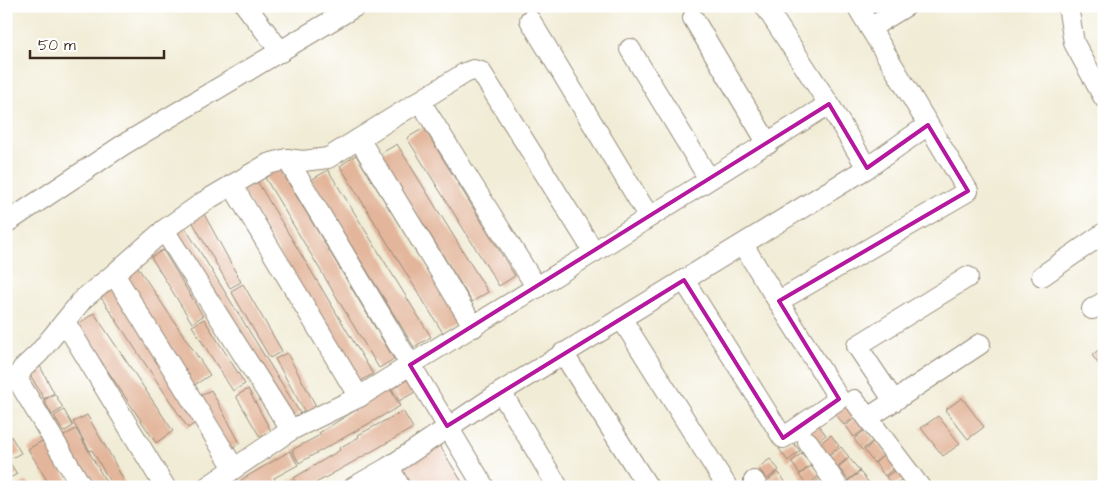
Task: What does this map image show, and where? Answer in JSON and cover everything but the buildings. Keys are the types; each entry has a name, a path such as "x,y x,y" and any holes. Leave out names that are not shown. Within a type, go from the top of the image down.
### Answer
{"street":[{"path":"246,6 280,52"},
{"path":"6,223 123,146 356,6"},
{"path":"765,6 867,168"},
{"path":"779,301 968,190 857,6"},
{"path":"870,28 906,6"},
{"path":"1068,6 1074,43 1097,71 1104,98"},
{"path":"693,18 768,144"},
{"path":"530,20 649,217"},
{"path":"630,49 709,179"},
{"path":"82,487 20,384 19,377 22,369 39,353 83,299 164,230 205,201 268,164 287,159 303,161 328,158 465,72 473,70 480,72 594,252"},
{"path":"420,101 537,288"},
{"path":"207,487 291,430 359,397 768,144 828,104"},
{"path":"354,487 389,467 447,426 563,353 867,168 928,125"},
{"path":"358,139 474,327"},
{"path":"287,159 484,487"},
{"path":"232,185 359,397"},
{"path":"164,230 291,430"},
{"path":"1042,276 1104,233"},
{"path":"684,280 783,438 839,399 743,245"},
{"path":"114,274 234,468"},
{"path":"894,401 858,346 968,278"},
{"path":"621,318 726,485"},
{"path":"65,322 165,487"},
{"path":"868,418 980,344"},
{"path":"563,353 648,487"},
{"path":"501,392 558,487"},
{"path":"854,400 920,487"},
{"path":"808,442 838,487"},
{"path":"389,467 400,487"}],"highlighted area":[{"path":"829,104 867,168 928,125 968,191 779,301 839,399 783,438 684,280 447,426 410,365"}]}
